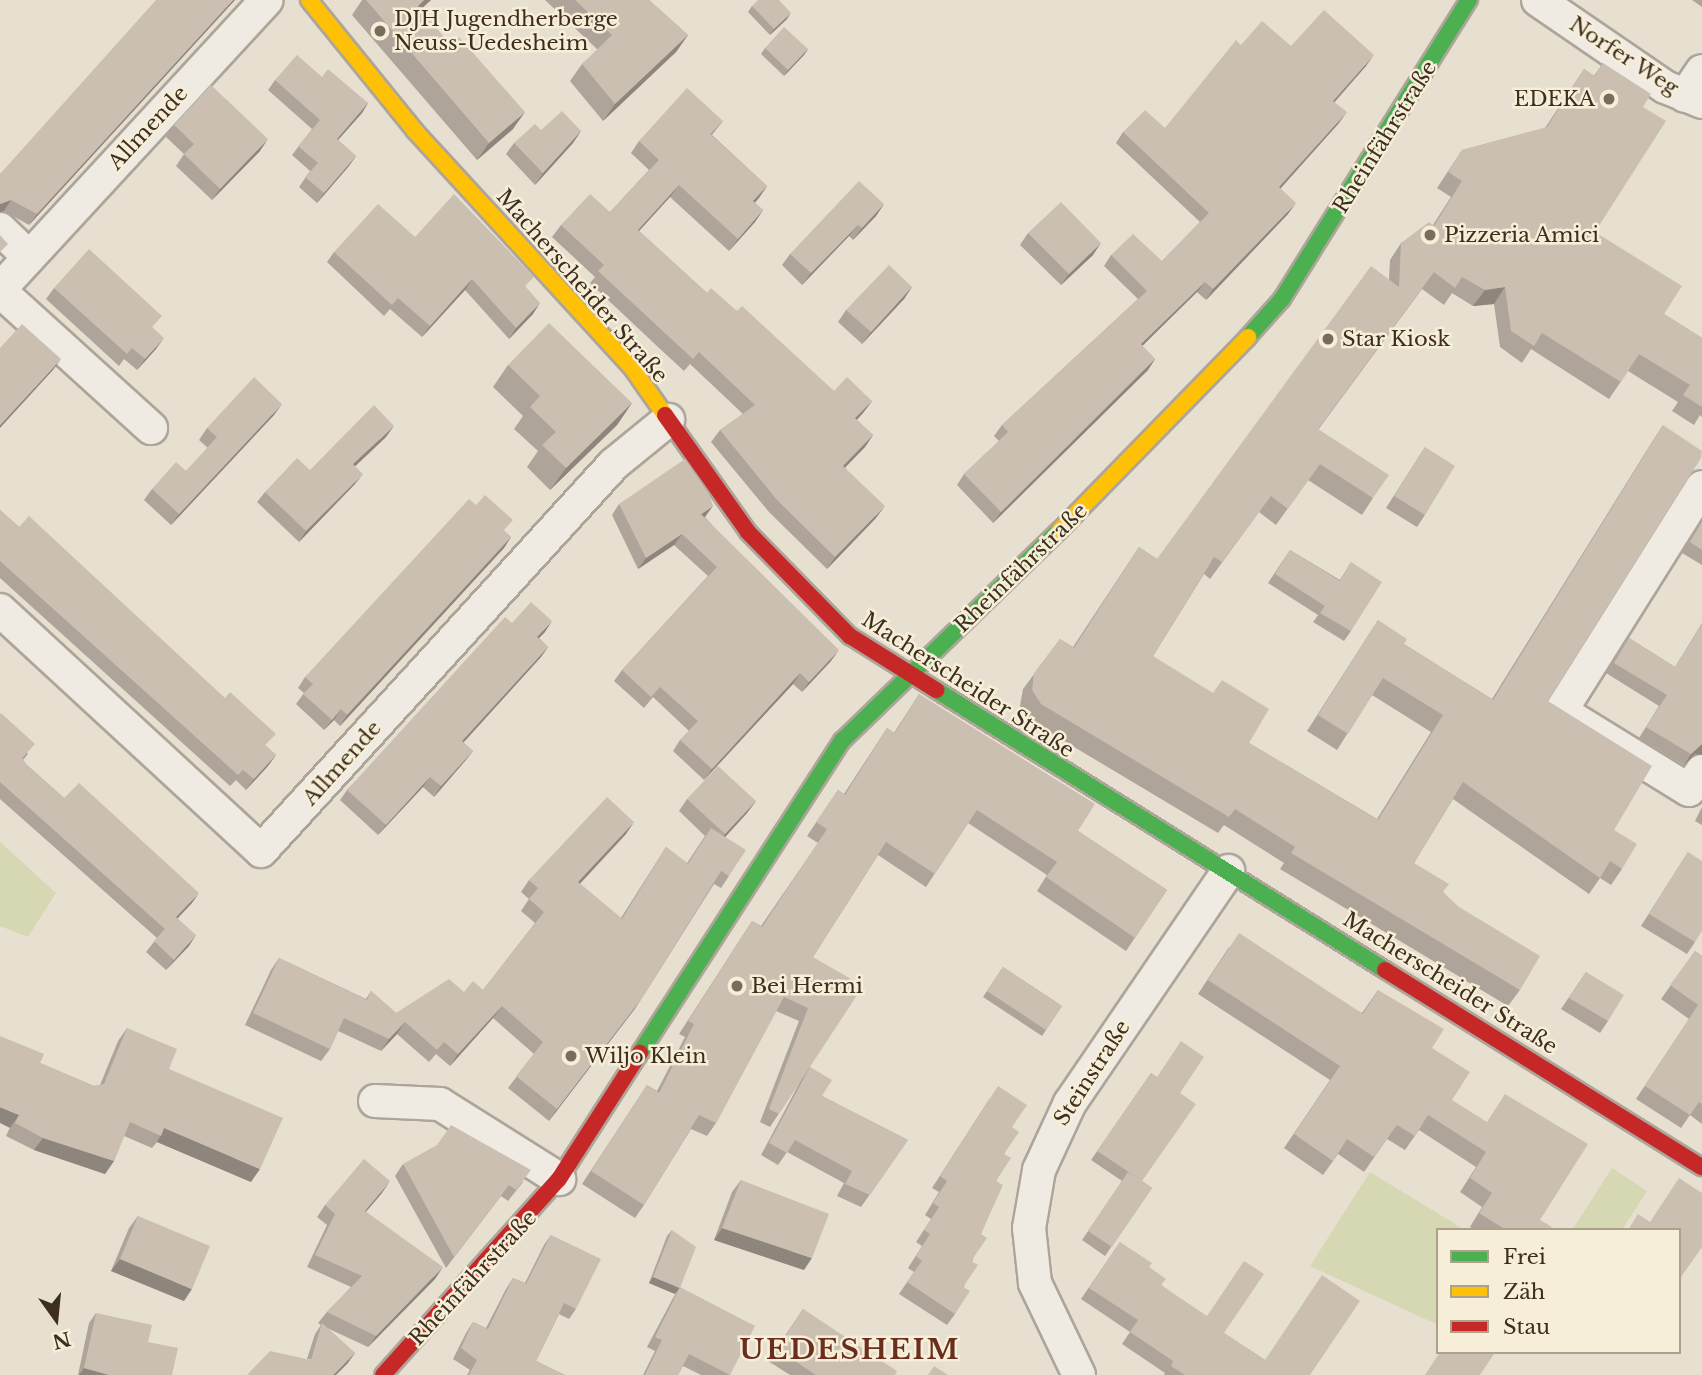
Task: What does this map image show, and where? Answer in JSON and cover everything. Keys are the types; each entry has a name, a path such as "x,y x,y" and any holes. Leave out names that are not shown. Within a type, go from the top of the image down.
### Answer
{"street":[{"name":"Allmende","path":"151,428 0,290 267,0"},
{"name":"Macherscheider Straße","path":"309,0 415,131 632,368 748,532 850,636 1702,1167"},
{"name":"Rheinfährstraße","path":"383,1375 559,1179 842,741 1172,422 1250,338 1312,256 1469,0"},
{"name":"Norfer Weg","path":"1538,0 1696,90"},
{"path":"0,229 29,257"},
{"name":"Allmende","path":"0,610 261,851 614,464 668,420"},
{"path":"1696,780 1561,710 1702,488"},
{"name":"Steinstraße","path":"1079,1375 1035,1283 1029,1228 1039,1170 1070,1102 1228,871"},
{"path":"375,1101 440,1104 559,1179"}],"green space":[{"path":"0,842 56,893 28,937 0,926"},
{"path":"1612,1168 1647,1191 1623,1228 1573,1228"},
{"path":"1370,1172 1462,1228 1436,1228 1436,1324 1310,1266"}],"building":[{"path":"156,0 233,0 37,214 11,200 0,204 0,174"},
{"path":"366,0 424,0 418,6 450,44 459,37 525,112 489,143"},
{"path":"575,0 649,0 688,35 615,104 582,64 612,35"},
{"path":"758,0 779,0 791,13 774,29 752,6"},
{"path":"1324,10 1374,55 1333,101 1347,112 1279,187 1296,203 1213,289 1205,282 1141,344 1155,359 1001,512 964,474 1008,432 1002,425 1147,291 1111,255 1133,234 1162,261 1209,213 1123,132 1145,110 1165,128 1236,40 1241,45 1262,21 1291,46"},
{"path":"784,27 808,49 788,70 765,48"},
{"path":"297,55 322,77 328,69 368,103 337,139 356,156 324,193 305,177 318,163 298,146 320,120 275,80"},
{"path":"1603,63 1651,94 1643,107 1666,121 1595,232 1682,286 1664,314 1702,338 1702,407 1683,395 1690,385 1639,354 1621,382 1542,333 1534,346 1511,331 1505,287 1485,290 1462,277 1455,288 1434,272 1318,429 1389,475 1373,498 1320,464 1288,509 1271,496 1222,562 1214,557 1153,656 1213,693 1222,680 1269,709 1249,743 1378,820 1443,715 1383,678 1348,734 1318,715 1378,620 1407,639 1404,644 1493,700 1663,425 1702,451 1701,458 1548,701 1652,766 1614,830 1637,844 1622,869 1610,861 1600,878 1463,782 1414,863 1449,884 1443,892 1459,907 1540,956 1520,990 1291,853 1295,847 1235,809 1229,817 1041,704 1032,690 1034,673 1060,639 1074,648 1139,547 1157,559 1371,266 1399,287 1401,243 1429,222 1434,226 1462,181 1448,172 1462,150 1547,127 1584,69 1595,76"},
{"path":"211,85 268,139 220,189 184,154 194,144 174,125"},
{"path":"687,88 723,121 710,134 767,186 753,201 763,210 738,239 679,185 638,230 707,293 711,288 737,311 742,306 834,391 847,377 872,401 855,418 873,435 843,466 885,506 835,557 777,500 720,430 755,405 699,352 693,359 598,271 604,265 561,225 590,194 610,212 659,160 639,141"},
{"path":"562,111 581,131 543,173 514,143 535,124 541,130"},
{"path":"859,181 884,204 862,228 858,225 811,273 790,254"},
{"path":"454,194 534,277 525,286 540,303 516,328 472,279 430,326 398,298 392,305 334,252 378,204 415,237"},
{"path":"1061,202 1101,243 1069,274 1028,233"},
{"path":"0,235 8,244 0,252"},
{"path":"89,249 162,316 152,327 164,338 145,359 132,348 127,354 54,288"},
{"path":"889,265 912,287 871,332 846,310"},
{"path":"549,323 632,403 566,468 542,445 556,432 530,407 540,396 508,365"},
{"path":"22,324 61,359 0,425 0,348"},
{"path":"254,377 282,404 179,514 152,489 176,462 186,471 217,437 207,428"},
{"path":"374,405 394,426 353,464 363,474 306,531 265,492 297,458 310,470"},
{"path":"1425,447 1455,466 1425,515 1394,496"},
{"path":"685,459 709,494 713,506 701,514 839,650 809,682 800,673 712,769 680,740 698,721 660,687 651,697 622,670 717,567 682,534 646,558 619,504"},
{"path":"485,495 513,520 504,530 511,537 347,715 341,709 332,720 303,694 313,684 305,677 469,499 476,505"},
{"path":"0,510 19,527 29,516 225,698 230,692 276,734 265,745 276,755 254,779 243,770 238,775 0,561"},
{"path":"1702,522 1702,550 1690,542"},
{"path":"1290,550 1340,581 1351,562 1382,582 1351,631 1320,613 1325,606 1275,574"},
{"path":"531,602 552,621 537,637 548,647 462,741 473,751 441,786 430,777 386,825 347,790 505,617 512,623"},
{"path":"1702,624 1702,744 1691,754 1646,727 1667,695 1614,663 1629,638 1675,667"},
{"path":"919,694 1095,804 1078,831 1167,890 1135,938 1046,877 1057,862 977,810 935,874 886,842 813,957 863,986 779,1114 769,1109 808,1008 784,997 716,1123 699,1115 644,1205 591,1171 647,1085 659,1093 694,1024 688,1021 752,921 762,927 827,829 816,822 838,790 845,795 887,728 895,733"},
{"path":"1,713 35,744 22,758 27,765 64,798 79,783 199,893 176,917 196,935 174,960 154,941 165,929 0,782"},
{"path":"718,766 756,801 725,834 687,799"},
{"path":"607,797 634,822 578,882 622,919 666,847 688,864 711,828 746,850 729,876 721,871 642,998 557,1109 516,1076 543,1042 502,1006 458,1054 444,1042 437,1050 405,1022 389,1039 344,1018 330,1049 253,1013 279,958 367,1000 371,991 396,1013 449,979 464,992 473,981 483,990 544,912 529,899 538,888 529,880"},
{"path":"1688,852 1702,861 1702,931 1695,942 1649,914"},
{"path":"1239,933 1363,1014 1378,990 1444,1029 1432,1048 1470,1072 1452,1100 1487,1122 1505,1094 1588,1144 1540,1220 1551,1228 1503,1228 1479,1213 1492,1193 1470,1178 1486,1152 1428,1115 1415,1136 1397,1125 1374,1157 1347,1139 1333,1161 1294,1134 1340,1066 1208,980"},
{"path":"1695,951 1702,956 1702,1104 1699,1102 1690,1115 1645,1086 1698,1005 1670,985"},
{"path":"1003,967 1062,1006 1046,1030 987,991"},
{"path":"1586,972 1624,995 1608,1021 1569,998"},
{"path":"127,1028 177,1049 169,1069 283,1118 260,1169 164,1128 161,1136 130,1122 114,1161 43,1138 15,1123 19,1115 0,1107 0,1036 44,1054 40,1063 94,1086 104,1084"},
{"path":"1181,1041 1204,1057 1180,1093 1196,1104 1142,1181 1152,1188 1112,1247 1088,1231 1128,1172 1141,1180 1097,1151 1151,1073 1157,1077"},
{"path":"810,1067 832,1080 822,1096 908,1140 870,1195 845,1184 852,1171 795,1140 787,1153 769,1143"},
{"path":"998,1086 1027,1105 1012,1127 1019,1132 1004,1154 1011,1158 996,1181 1003,1185 981,1234 987,1238 971,1261 978,1265 963,1287 970,1291 955,1314 907,1282 922,1261 916,1256 930,1234 924,1230 939,1207 933,1203 947,1181 940,1176"},
{"path":"451,1125 531,1170 516,1190 509,1185 454,1257 403,1164 437,1145"},
{"path":"364,1159 390,1181 365,1211 443,1267 376,1336 327,1312 362,1276 315,1255 335,1214 325,1205"},
{"path":"1679,1178 1702,1193 1702,1247 1681,1277 1681,1228 1629,1228 1638,1214 1650,1222"},
{"path":"741,1180 829,1214 812,1258 722,1228"},
{"path":"138,1216 210,1246 192,1289 120,1259"},
{"path":"672,1230 696,1247 680,1288 653,1277"},
{"path":"551,1235 601,1259 576,1309 564,1303 536,1361 565,1375 469,1375 477,1360 461,1348 473,1322 488,1329 513,1278 526,1284"},
{"path":"1120,1242 1152,1263 1149,1267 1166,1279 1161,1285 1207,1316 1244,1261 1264,1274 1224,1333 1265,1360 1322,1275 1360,1301 1310,1375 1185,1375 1171,1366 1173,1361 1130,1332 1138,1320 1089,1288"},
{"path":"680,1287 755,1326 730,1375 689,1354 678,1375 645,1375 662,1340 655,1337"},
{"path":"803,1309 897,1371 895,1375 816,1375 777,1349"},
{"path":"96,1313 152,1325 148,1342 178,1348 172,1375 109,1375 84,1368"},
{"path":"322,1323 355,1353 333,1375 247,1375 270,1351 311,1360"},
{"path":"1439,1354 1494,1354 1480,1375 1425,1375"},
{"path":"934,1366 948,1375 928,1375"}],"traffic: fast":[{"path":"1248,337 1282,299 1469,0"},
{"path":"640,1053 842,741 1059,531"},
{"path":"936,690 1385,970"}],"traffic: slow":[{"path":"309,0 415,131 632,368 665,415"},
{"path":"1059,531 1248,337"}],"traffic: jam":[{"path":"665,415 748,532 850,636 936,690"},
{"path":"1385,970 1702,1167"},
{"path":"383,1375 559,1179 640,1053"}],"place":[{"name":"DJH Jugendherberge Neuss-Uedesheim","path":"380,31"},
{"name":"EDEKA","path":"1609,99"},
{"name":"Pizzeria Amici","path":"1430,235"},
{"name":"Star Kiosk","path":"1328,339"},
{"name":"Bei Hermi","path":"737,986"},
{"name":"Wiljo Klein","path":"571,1056"}],"district":[{"name":"UEDESHEIM","path":"850,1350"}]}
